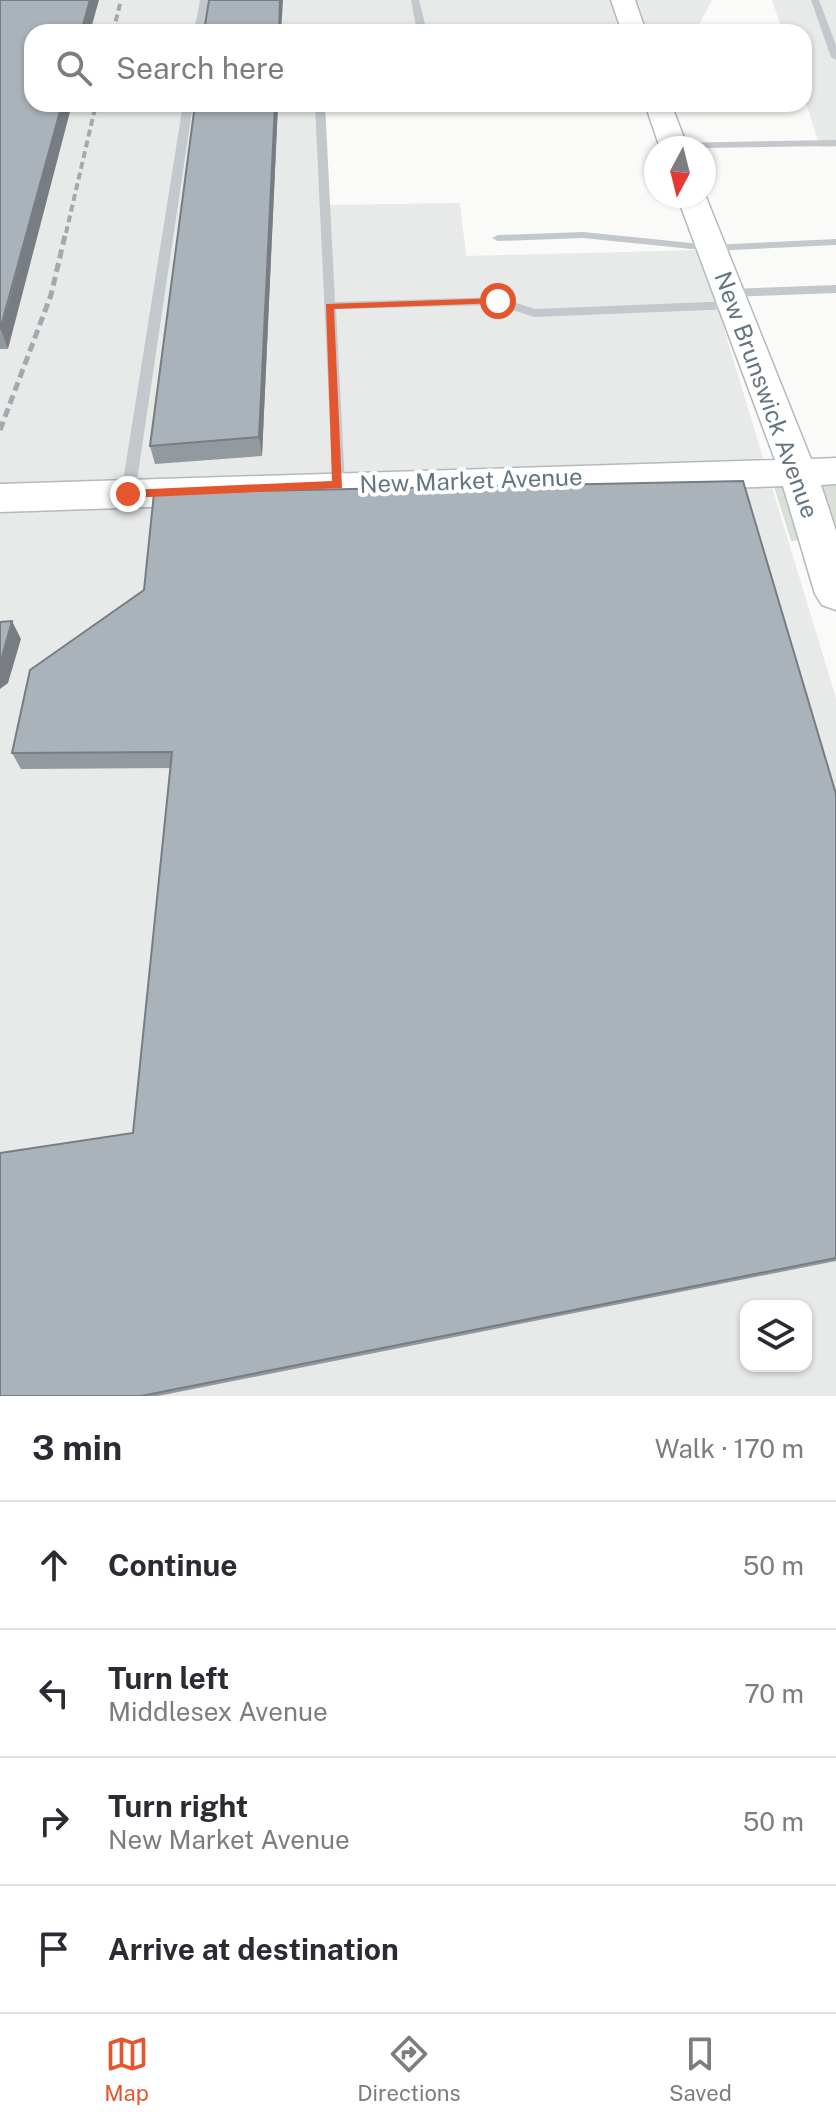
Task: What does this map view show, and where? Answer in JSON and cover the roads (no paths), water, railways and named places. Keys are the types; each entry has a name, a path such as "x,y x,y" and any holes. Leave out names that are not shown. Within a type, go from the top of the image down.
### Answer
{"street":[{"path":"623,0 630,24"},
{"path":"661,112 670,136"},
{"name":"New Brunswick Avenue","path":"696,208 798,472 836,594"},
{"name":"New Market Avenue","path":"0,498 836,471"}],"lane":[{"path":"200,24 204,0"},
{"path":"415,0 420,24"},
{"path":"815,0 836,57"},
{"path":"128,494 187,112"},
{"path":"320,112 338,485"},
{"path":"716,145 836,143"},
{"path":"498,238 583,235 711,248 836,242"},
{"path":"329,306 498,301 534,313 836,289"}],"railway":[{"path":"115,24 121,0"},
{"path":"66,233 94,112"},
{"path":"0,430 51,295 66,231"}]}
